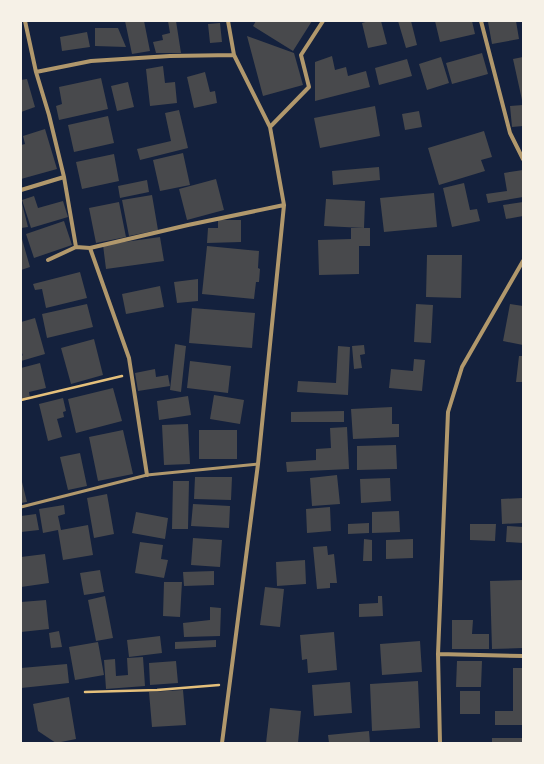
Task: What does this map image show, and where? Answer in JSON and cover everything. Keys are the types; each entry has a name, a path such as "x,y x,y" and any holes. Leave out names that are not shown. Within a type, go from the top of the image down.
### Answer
{"street":[{"path":"25,21 36,72 49,115 64,177 76,247"},
{"path":"222,743 258,464 284,205 270,127 234,55 228,21"},
{"path":"270,127 309,87 301,55 323,21"},
{"path":"481,21 510,133 523,158"},
{"path":"36,72 91,61 170,56 234,55"},
{"path":"21,190 64,177"},
{"path":"48,260 76,247 90,248 188,225 284,205"},
{"path":"90,248 129,358 147,475"},
{"path":"440,743 438,654 448,412 462,367 523,261"},
{"path":"438,654 523,656"}],"lane":[{"path":"21,507 147,475 258,464"}],"path":[{"path":"21,400 132,373"},
{"path":"85,692 157,690 229,685"}],"building":[{"path":"125,21 144,21 150,51 132,54"},
{"path":"168,21 176,21 181,53 156,53 153,42 163,40 162,35 170,33"},
{"path":"256,21 312,21 293,51 253,26"},
{"path":"369,21 381,21 387,44 368,48 362,23"},
{"path":"398,21 411,21 417,45 406,48"},
{"path":"435,21 472,21 475,34 440,42"},
{"path":"516,21 519,39 492,44 488,22"},
{"path":"220,23 222,42 210,43 208,24"},
{"path":"95,28 118,28 126,47 95,46"},
{"path":"87,32 90,47 62,51 60,37"},
{"path":"247,36 294,53 303,85 263,96"},
{"path":"482,53 488,74 452,84 446,63"},
{"path":"332,56 335,70 346,67 348,76 366,71 370,87 315,101 315,62"},
{"path":"441,57 449,83 427,90 419,64"},
{"path":"523,57 523,100 522,100 513,59"},
{"path":"407,59 412,76 379,85 375,68"},
{"path":"163,66 165,83 175,82 177,103 150,106 146,69"},
{"path":"205,72 210,92 215,91 217,103 194,108 187,77"},
{"path":"101,78 108,109 59,120 56,106 62,104 59,87"},
{"path":"27,79 35,107 21,112 21,80"},
{"path":"128,82 134,107 117,111 111,86"},
{"path":"523,105 523,126 512,127 510,106"},
{"path":"375,106 380,136 320,148 314,118"},
{"path":"179,110 188,148 140,160 137,149 171,141 165,113"},
{"path":"419,111 422,127 405,130 402,114"},
{"path":"108,116 114,143 74,152 68,125"},
{"path":"45,129 57,169 21,179 21,145 25,144 23,136"},
{"path":"484,131 492,157 481,160 485,171 439,185 428,148"},
{"path":"183,153 190,185 160,191 153,160"},
{"path":"114,154 119,181 82,189 76,162"},
{"path":"379,167 380,180 333,185 332,171"},
{"path":"523,170 523,197 488,203 486,194 507,191 504,173"},
{"path":"216,179 224,210 187,220 179,189"},
{"path":"147,180 149,192 120,198 118,186"},
{"path":"464,183 470,210 477,209 480,221 452,227 443,188"},
{"path":"434,193 437,227 384,232 380,198"},
{"path":"152,195 158,230 129,236 122,200"},
{"path":"34,196 38,208 63,201 68,217 31,228 22,200"},
{"path":"21,199 28,227 21,228"},
{"path":"326,199 365,201 364,228 324,226"},
{"path":"119,202 126,237 96,243 89,208"},
{"path":"523,202 523,216 506,219 503,205"},
{"path":"218,220 241,220 241,242 207,243 208,228 218,228"},
{"path":"64,221 72,245 34,258 26,234"},
{"path":"351,228 370,228 370,246 359,246 359,274 319,275 318,240 351,239"},
{"path":"160,237 164,261 106,269 103,245"},
{"path":"22,239 30,267 21,270 21,240"},
{"path":"207,246 259,251 259,282 256,282 254,299 202,294"},
{"path":"427,255 462,255 461,298 426,297"},
{"path":"80,272 87,298 46,308 42,289 35,290 33,284"},
{"path":"198,279 198,301 177,303 174,282"},
{"path":"160,286 164,307 126,314 122,294"},
{"path":"87,304 93,327 47,338 42,314"},
{"path":"416,304 433,305 431,343 414,342"},
{"path":"510,304 523,306 523,345 503,341"},
{"path":"192,308 255,313 252,348 189,343"},
{"path":"35,318 45,354 21,361 21,354 23,356 21,350 21,322"},
{"path":"94,339 103,375 71,384 61,348"},
{"path":"175,344 186,346 181,392 170,390"},
{"path":"364,345 365,354 360,355 362,368 354,369 352,346"},
{"path":"338,346 350,347 348,395 297,392 298,381 336,383"},
{"path":"519,356 523,356 523,382 516,382"},
{"path":"414,359 425,360 422,391 389,388 391,369 413,371"},
{"path":"190,361 231,366 228,393 187,388"},
{"path":"40,363 46,388 29,392 30,398 21,400 21,368"},
{"path":"155,369 156,377 168,375 170,386 138,391 135,373"},
{"path":"113,388 122,421 76,433 68,399"},
{"path":"214,395 244,400 240,424 210,419"},
{"path":"188,396 191,415 159,420 157,401"},
{"path":"63,398 66,411 63,412 64,417 57,419 62,437 48,441 39,404"},
{"path":"392,407 392,424 399,424 399,437 353,439 351,409"},
{"path":"344,411 344,422 291,422 291,412"},
{"path":"188,424 190,464 164,465 162,425"},
{"path":"347,427 349,469 287,472 286,462 316,460 316,449 331,448 330,428"},
{"path":"123,430 133,474 98,481 89,437"},
{"path":"199,430 237,430 237,459 199,459"},
{"path":"396,445 397,469 357,470 357,446"},
{"path":"80,453 87,486 68,490 60,457"},
{"path":"337,475 340,504 312,506 310,478"},
{"path":"195,477 232,477 231,500 194,499"},
{"path":"21,478 27,502 21,503"},
{"path":"390,478 391,501 361,503 360,479"},
{"path":"173,481 189,481 188,529 172,529"},
{"path":"107,494 114,534 94,538 87,498"},
{"path":"523,498 523,523 502,524 501,499"},
{"path":"193,504 230,506 229,528 191,526"},
{"path":"64,505 65,514 58,516 61,530 88,525 93,555 63,560 58,530 43,533 39,509"},
{"path":"330,507 331,531 307,533 306,509"},
{"path":"399,511 400,532 372,533 372,512"},
{"path":"136,512 168,518 165,539 132,533"},
{"path":"36,514 39,530 21,532 21,516"},
{"path":"369,523 369,533 348,534 348,524"},
{"path":"470,524 496,524 495,541 470,540"},
{"path":"507,526 523,527 523,543 506,542"},
{"path":"193,538 222,540 220,567 191,565"},
{"path":"364,539 372,540 372,561 363,561"},
{"path":"413,539 413,558 386,559 386,540"},
{"path":"140,542 163,545 161,559 168,560 164,578 135,573"},
{"path":"327,546 328,555 334,554 337,583 330,583 330,588 317,589 313,547"},
{"path":"45,554 49,583 21,587 21,557"},
{"path":"305,560 306,584 277,586 276,562"},
{"path":"100,570 104,592 84,595 80,573"},
{"path":"214,571 214,585 184,586 183,572"},
{"path":"523,580 523,648 492,649 490,581"},
{"path":"164,582 182,582 180,617 163,616"},
{"path":"265,587 284,589 280,627 260,625"},
{"path":"105,596 113,638 96,641 88,600"},
{"path":"378,596 382,596 383,616 359,617 359,604 378,603"},
{"path":"46,600 49,629 21,632 21,602"},
{"path":"210,607 221,608 220,636 184,637 183,623 210,620"},
{"path":"452,620 473,620 472,634 489,634 489,649 452,649"},
{"path":"59,631 62,647 51,648 49,633"},
{"path":"334,632 337,670 308,673 307,659 302,660 300,635"},
{"path":"160,636 162,653 129,657 127,640"},
{"path":"216,640 216,647 175,649 175,642"},
{"path":"420,641 422,672 382,675 380,644"},
{"path":"98,642 104,675 75,680 69,647"},
{"path":"143,657 145,686 106,689 104,660 115,659 116,676 128,675 127,658"},
{"path":"176,661 178,683 150,685 149,663"},
{"path":"457,661 482,661 481,687 456,687"},
{"path":"67,664 69,683 21,688 21,668"},
{"path":"513,668 523,668 523,725 495,725 495,711 513,711"},
{"path":"418,681 420,728 372,731 370,684"},
{"path":"350,682 352,713 314,716 312,685"},
{"path":"183,690 186,725 152,727 149,692"},
{"path":"460,691 480,691 480,714 460,714"},
{"path":"69,697 76,739 56,743 38,731 33,704"},
{"path":"270,708 301,711 298,743 266,743"},
{"path":"369,731 370,743 329,743 328,735"},
{"path":"492,738 523,738 523,743 492,743"}]}
